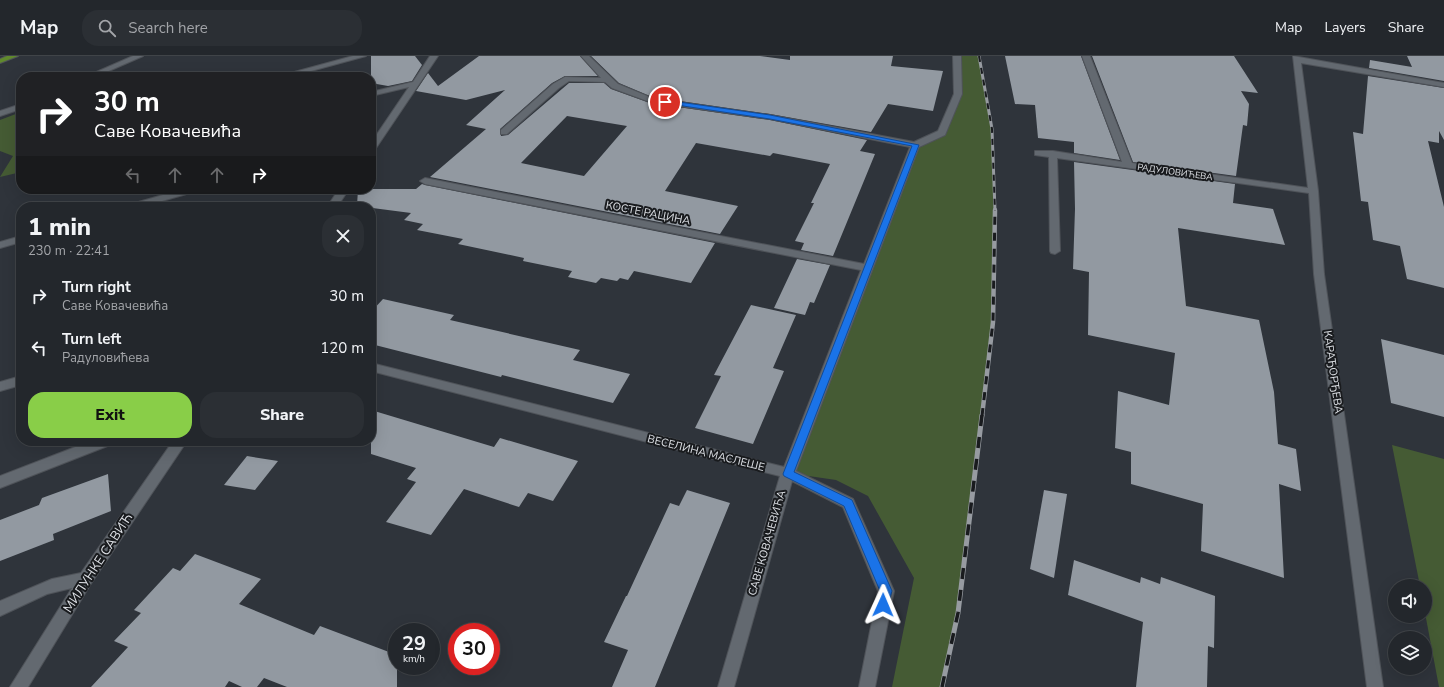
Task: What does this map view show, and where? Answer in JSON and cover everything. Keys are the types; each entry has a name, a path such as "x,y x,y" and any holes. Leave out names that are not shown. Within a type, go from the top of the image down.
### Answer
{"main road":[{"path":"0,61 14,56"}],"street":[{"path":"101,72 139,56"},
{"path":"300,72 362,56"},
{"path":"376,141 434,56"},
{"path":"585,56 607,80 625,91 650,100 770,117 915,145 942,133 958,94 957,56"},
{"path":"1086,56 1128,165"},
{"path":"1297,58 1444,85"},
{"name":"КАРАЂОРЂЕВА","path":"1297,58 1313,191 1319,274 1375,687"},
{"path":"504,132 556,86 568,79 607,80"},
{"path":"376,93 417,83"},
{"path":"0,114 16,108"},
{"path":"376,137 380,135"},
{"name":"САВЕ КОВАЧЕВИЋА","path":"726,687 781,491 866,268 915,145"},
{"name":"РАДУЛОВИЋЕВА","path":"1038,152 1313,191"},
{"path":"1053,154 1055,251"},
{"name":"КОСТЕ РАЦИНА","path":"425,182 866,268"},
{"path":"148,202 176,194"},
{"path":"0,245 16,240"},
{"name":"ВЕСЕЛИНА МАСЛЕШЕ","path":"376,368 788,474 848,503 886,591 867,687"},
{"path":"0,387 16,382"},
{"path":"0,482 92,446"},
{"name":"МИЛУНКЕ САВИЋ","path":"18,687 85,580 177,446"},
{"path":"0,609 47,587 68,580 85,580"}],"green space":[{"path":"957,56 979,56 992,129 995,208 993,322 958,613 942,687 892,687 914,578 868,496 836,480 788,473 915,145 942,133 958,94"},
{"path":"16,114 16,173 0,177 13,156 0,151 0,120"},
{"path":"1392,445 1444,459 1444,687 1439,687 1432,650 1432,631 1428,631 1427,623 1432,623 1432,579 1419,579"}],"building":[{"path":"371,56 415,56 422,65 412,81 388,86 376,84 376,72 371,72"},
{"path":"479,56 580,56 598,76 565,76 552,83 500,129 501,136 508,135 569,83 604,83 611,89 650,103 770,120 867,140 860,151 875,154 833,256 801,250 804,243 795,241 814,203 811,203 830,164 773,153 770,156 696,143 665,191 738,206 720,234 430,177 486,129 466,125 505,90 466,100 416,91 428,73 438,86","holes":["567,116 627,126 584,176 521,163"]},
{"path":"591,56 760,56 790,60 790,56 893,56 891,66 943,71 933,111 888,104 871,132 770,114 652,97 619,83"},
{"path":"1005,56 1081,56 1120,160 1074,153 1074,142 1038,138 1035,105 1015,104"},
{"path":"1092,56 1234,56 1258,93 1241,91 1249,104 1247,126 1243,125 1236,176 1133,162"},
{"path":"1407,56 1444,56 1444,81 1369,68 1370,60 1412,67"},
{"path":"1368,76 1444,88 1444,140 1439,131 1439,143 1428,141 1444,207 1444,288 1407,279 1400,246 1373,240 1368,202 1361,201 1353,132 1363,134"},
{"path":"1074,162 1235,184 1233,203 1273,209 1285,245 1178,228 1186,306 1259,320 1274,392 1278,444 1296,449 1301,491 1279,484 1284,578 1201,551 1203,504 1131,484 1131,452 1115,448 1118,391 1169,405 1175,353 1088,335 1089,272 1073,269 1075,209"},
{"path":"422,184 715,243 691,283 634,271 628,280 620,278 617,281 601,278 596,283 568,277 572,271 523,261 524,258 458,244 463,239 417,230 423,224 404,220 411,213 376,208 376,202 357,202 358,194 376,194 376,189 416,189"},
{"path":"797,259 830,265 814,303 810,302 805,315 774,308"},
{"path":"383,299 454,315 450,320 580,350 573,360 630,374 613,403 502,375 501,377 376,345 376,307"},
{"path":"751,305 796,315 773,368 784,371 753,444 695,428 721,376 714,375"},
{"path":"1381,339 1444,355 1444,417 1391,403"},
{"path":"376,412 494,447 500,438 578,461 553,501 528,493 519,507 464,489 431,535 386,522 416,482 407,479 416,468 371,454 371,446 376,446"},
{"path":"247,456 278,461 255,490 224,485"},
{"path":"108,474 111,511 53,534 54,540 0,561 0,520 39,505 42,498"},
{"path":"687,490 730,503 655,687 612,687 628,650 604,642 670,503 679,506"},
{"path":"1044,490 1067,494 1054,578 1030,569"},
{"path":"195,554 261,579 239,604 314,635 320,626 388,652 388,675 397,675 397,687 287,687 264,678 257,687 242,687 229,681 225,687 91,687 128,647 114,641 141,613 134,610 173,568 180,571"},
{"path":"1074,560 1140,583 1141,577 1160,584 1161,577 1215,596 1214,648 1208,646 1207,687 1136,687 1143,622 1068,595"}],"railway":[{"path":"979,56 992,129 995,211"},
{"path":"982,416 993,322 995,211"},
{"path":"942,687 958,613 982,415"}],"route":[{"path":"665,102 770,117 915,145 788,474 848,503 886,591 883,605"}]}
